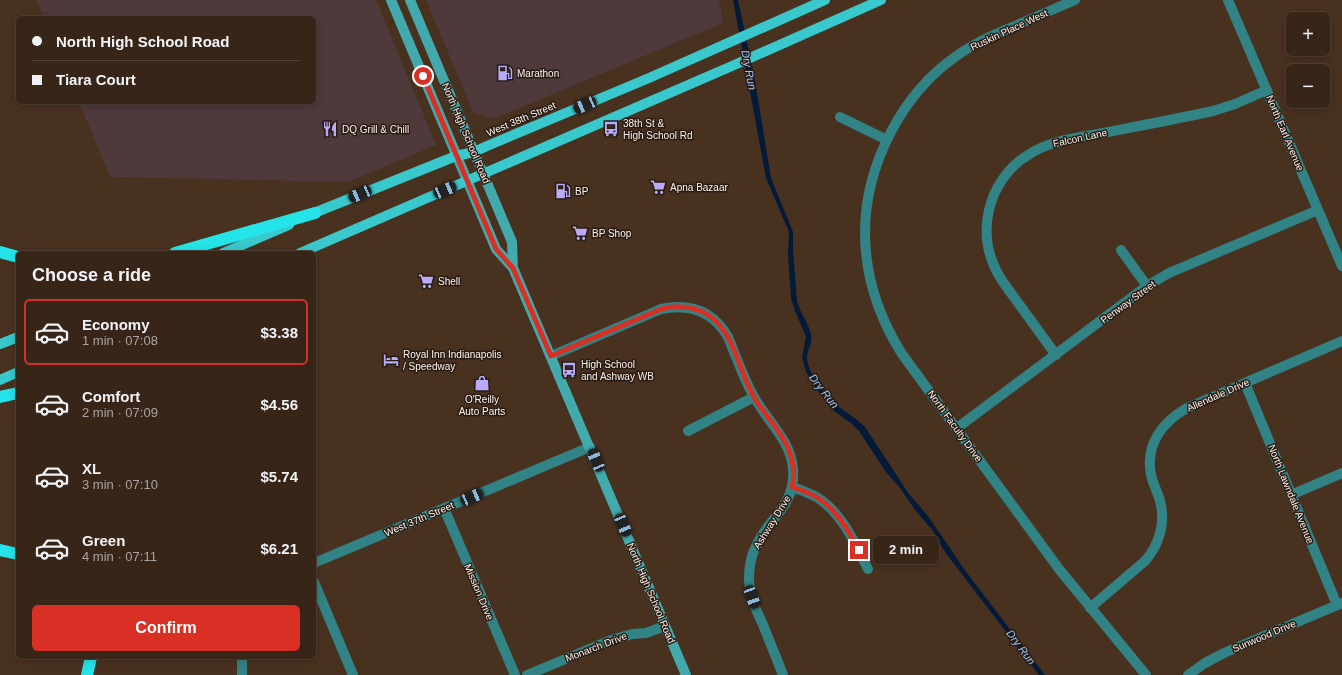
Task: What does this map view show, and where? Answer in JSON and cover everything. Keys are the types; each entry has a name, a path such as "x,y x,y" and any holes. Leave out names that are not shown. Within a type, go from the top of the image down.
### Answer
{"highway":[{"path":"182,251 316,213"},
{"path":"0,252 16,256"},
{"path":"0,397 16,393"},
{"path":"0,550 16,554"},
{"path":"87,675 91,659"}],"main road":[{"name":"West 38th Street","path":"228,251 456,156 474,152 727,44 825,0"},
{"path":"305,251 881,0"},
{"path":"0,344 16,338"},
{"path":"0,380 16,373"}],"street":[{"name":"North High School Road","path":"391,0 496,249 513,268 686,675"},
{"name":"North High School Road","path":"410,0 512,242 513,268"},
{"name":"Ruskin Place West","path":"886,140 899,117 912,99 929,79 956,56 990,36 1076,0"},
{"name":"North Earl Avenue","path":"1228,0 1342,266"},
{"name":"Falcon Lane","path":"1056,355 1003,282 996,271 990,254 986,233 988,215 992,198 1003,179 1014,166 1028,155 1053,143 1213,111 1235,104 1267,90"},
{"path":"840,117 886,140"},
{"name":"North Faculty Drive","path":"886,140 870,184 867,202 866,241 867,258 872,283 882,316 896,343 908,361 1059,569 1146,675"},
{"name":"Penway Street","path":"957,428 1147,286 1177,269 1318,210"},
{"path":"1122,250 1147,286"},
{"name":"Ashway Drive","path":"551,356 661,309 674,306 691,308 704,312 723,330 728,337 754,397 788,449 793,465 794,474 792,487 786,503 756,546 750,562 749,576 752,597 783,675"},
{"name":"Allendale Drive","path":"1090,608 1145,561 1153,551 1158,539 1161,531 1162,514 1160,501 1151,476 1150,467 1152,450 1158,433 1166,423 1180,412 1342,341"},
{"name":"North Lawndale Avenue","path":"1245,383 1291,495 1339,604"},
{"path":"688,431 754,397"},
{"name":"West 37th Street","path":"316,562 590,448"},
{"path":"1291,495 1342,473"},
{"path":"792,487 817,498 833,511 854,540 868,569"},
{"name":"Mission Drive","path":"444,508 515,675"},
{"path":"316,587 353,675"},
{"name":"Sunwood Drive","path":"1188,675 1205,663 1224,653 1339,604"},
{"name":"Monarch Drive","path":"527,675 611,640 632,634 646,633 665,626"},
{"path":"242,659 242,675"}],"shaded area":[{"path":"36,0 376,0 436,145 348,182 110,177 80,104 316,104 316,16 43,16"},
{"path":"426,0 719,0 723,23 493,119 473,112"}],"water":[{"name":"Dry Run","path":"733,0 738,0 754,75 771,178 793,232 797,301 811,334 807,358 810,370 818,383 832,400 865,427 909,494 928,516 964,569 1045,675 1039,675 948,556 934,532 886,472 859,431 834,411 816,388 806,372 802,357 806,337 791,298 788,254 789,232 766,178"}],"place":[{"name":"Marathon","path":"505,73"},
{"name":"DQ Grill & Chill","path":"330,129"},
{"name":"38th St & High School Rd","path":"611,129"},
{"name":"Apna Bazaar","path":"658,187"},
{"name":"BP","path":"563,191"},
{"name":"BP Shop","path":"580,233"},
{"name":"Shell","path":"426,281"},
{"name":"Royal Inn Indianapolis / Speedway","path":"391,360"},
{"name":"High School and Ashway WB","path":"569,370"},
{"name":"O'Reilly Auto Parts","path":"482,383"}],"route":[{"path":"423,76 496,249 513,268 551,356 661,309 674,306 691,308 704,312 717,322 726,333 754,397 787,445 793,465 794,474 792,487 810,494 827,505 838,517 859,550"}]}
